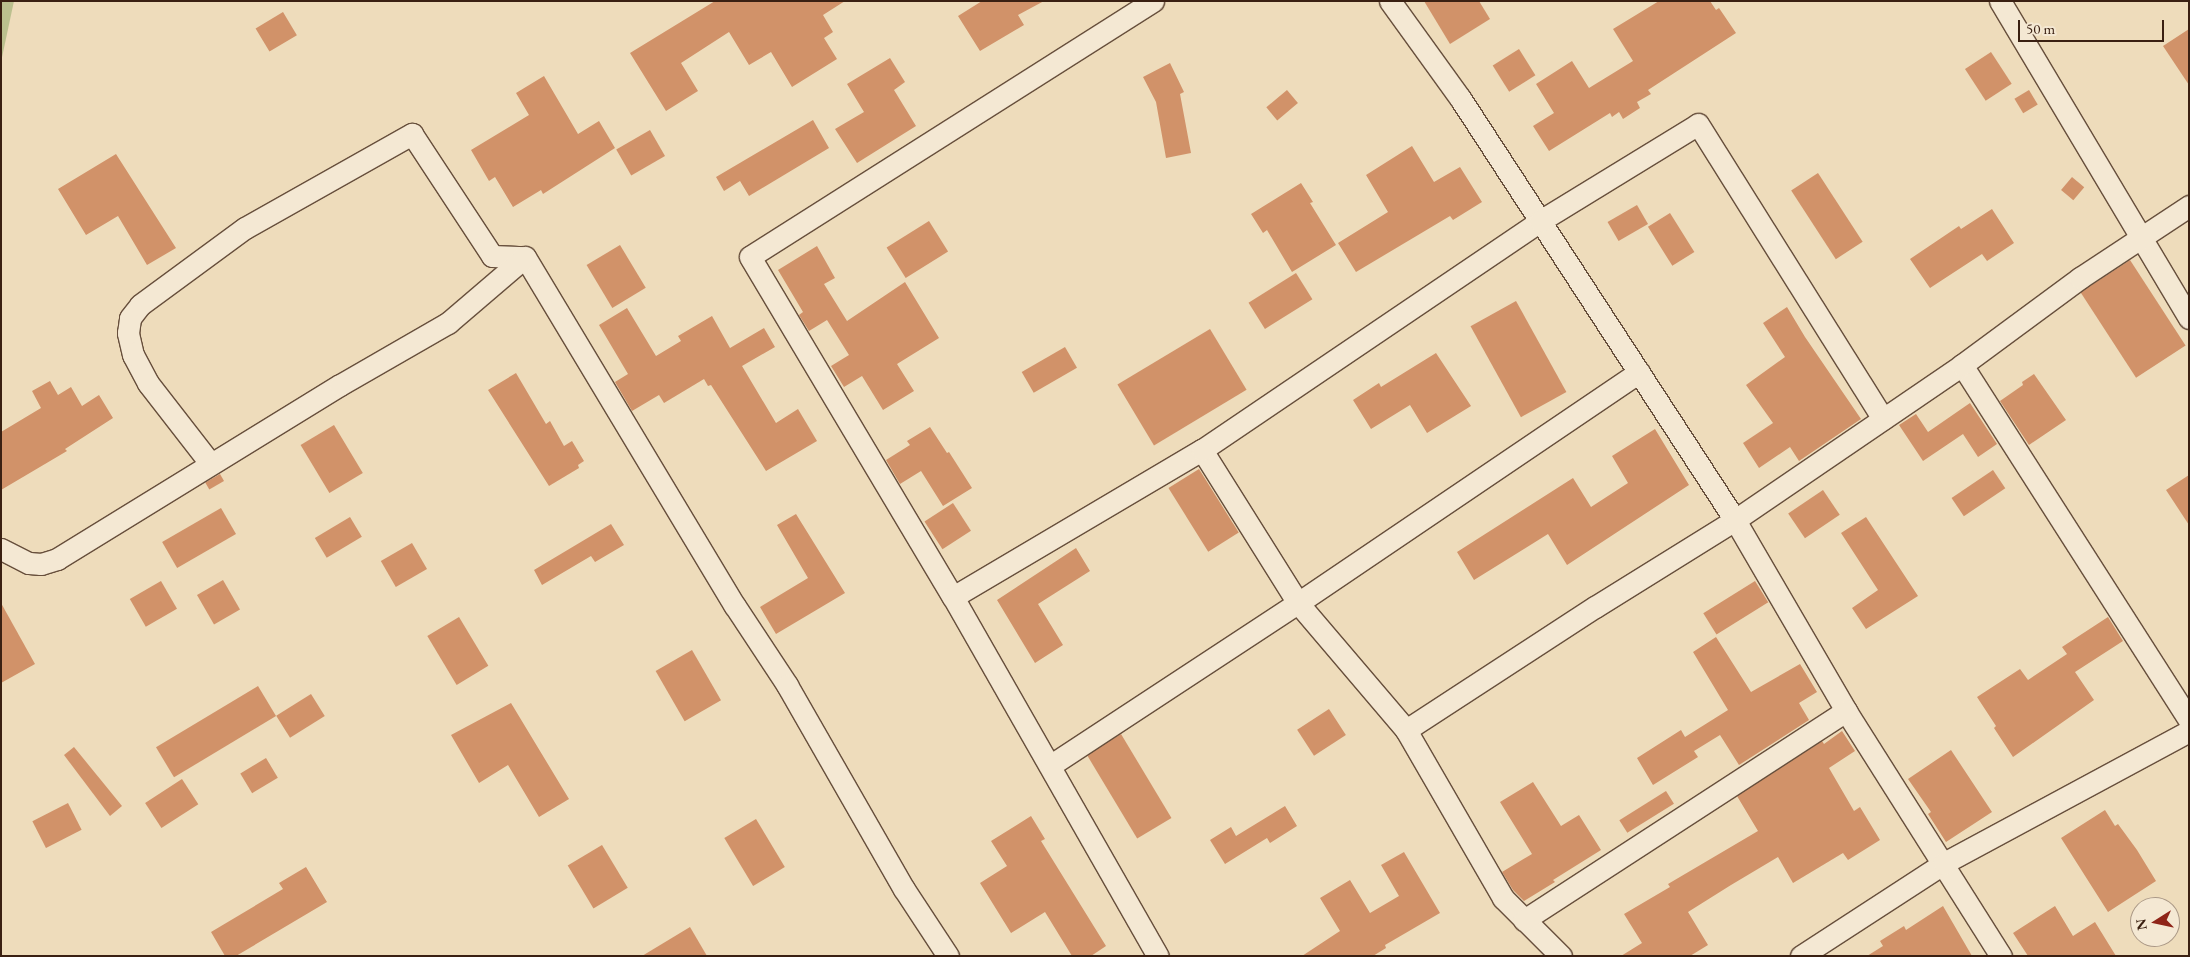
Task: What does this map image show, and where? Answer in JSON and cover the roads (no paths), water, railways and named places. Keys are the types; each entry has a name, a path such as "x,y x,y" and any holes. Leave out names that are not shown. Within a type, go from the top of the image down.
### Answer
{"street":[{"path":"1150,953 1051,765 954,597 750,256 1153,1"},
{"path":"1390,1 1460,98 1735,520 1846,711 1944,863 2001,956"},
{"path":"2000,1 2189,318"},
{"path":"954,597 1202,450 1540,221 1698,124 1883,419"},
{"path":"210,463 154,390 137,362 128,333 130,318 140,305 245,228 412,134 492,256 525,257"},
{"path":"1406,730 1595,607 1735,520 1962,364 2051,298 2189,206"},
{"path":"1,549 29,563 40,564 58,559 210,463 448,323 525,257"},
{"path":"525,257 735,606 787,685 904,889 948,956"},
{"path":"1962,364 2189,720"},
{"path":"1051,765 1298,603 1639,372"},
{"path":"1202,450 1298,603 1406,730 1503,898 1561,956"},
{"path":"1524,920 1846,711"},
{"path":"1802,956 1944,863 2189,731"}]}
